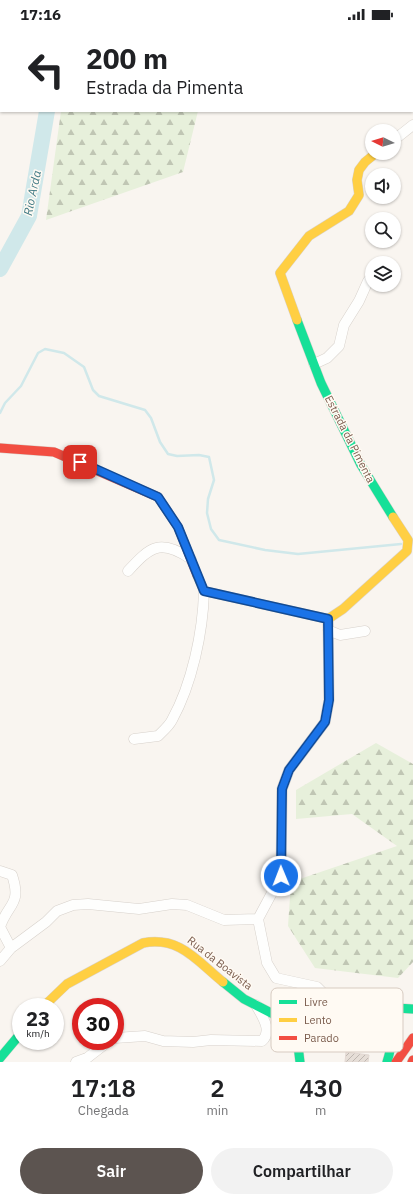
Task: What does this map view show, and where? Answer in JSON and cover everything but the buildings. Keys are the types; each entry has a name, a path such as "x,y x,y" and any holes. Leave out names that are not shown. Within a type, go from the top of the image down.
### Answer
{"street":[{"path":"401,134 413,125"},
{"name":"Estrada da Pimenta","path":"328,619 343,609 407,551 408,540 361,465 321,383 280,273 309,236 349,211 359,195 356,177 361,164 366,160"},
{"path":"314,364 327,358 339,346 344,325 359,301 365,288"},
{"path":"0,448 54,452 158,497 178,527 204,591 204,612 189,679 172,721 158,736 134,739"},
{"path":"128,571 147,551 158,547 172,549 191,559"},
{"path":"204,591 328,619 329,700 325,722 285,778 282,793 281,876 258,919 267,963 276,978 318,988"},
{"path":"328,630 340,635 365,631"},
{"path":"0,871 12,875 16,894 14,903 3,919 0,927 11,948"},
{"path":"0,961 11,948 46,922 57,911 73,905 88,904 139,909 172,904 187,905 224,920 258,919"},
{"name":"Rua da Boavista","path":"52,998 67,984 143,943 156,940 169,941 179,946 244,999 271,1013"},
{"path":"124,1037 144,1036 163,1041 193,1042 211,1040 262,1041 265,1038 266,1026 256,1005"},
{"path":"403,1008 413,1009"},
{"path":"403,1014 411,1020"},
{"path":"396,1062 413,1038"},
{"path":"1,1060 12,1045"},
{"path":"76,1062 87,1058 97,1050"},
{"path":"299,1052 300,1062"},
{"path":"387,1062 391,1052"},
{"path":"407,1062 413,1052"}],"green space":[{"path":"61,112 198,112 183,172 46,220"},
{"path":"376,743 413,764 413,962 398,978 315,968 288,926 291,882 397,846 352,814 296,819 296,790"}],"waterway":[{"name":"Rio Arda","path":"0,269 29,216 47,112"},
{"path":"0,413 5,403 21,386 38,353 45,349 64,353 84,367 93,390 99,396 145,410 151,418 160,442 168,454 177,456 199,455 209,457 214,480 208,499 207,513 211,529 219,540 265,550 298,554 401,544"}],"traffic: fast":[{"path":"297,320 321,383 361,465 393,517"},
{"path":"223,982 244,999 271,1013"},
{"path":"403,1008 413,1009"},
{"path":"0,1058 12,1044"},
{"path":"299,1052 300,1062"},
{"path":"387,1062 390,1052"}],"traffic: slow":[{"path":"297,320 280,273 309,236 349,211 359,195 357,180 359,170 367,160"},
{"path":"197,575 204,591 328,619 343,609 407,551 408,540 393,517"},
{"path":"52,998 67,984 143,943 167,943 178,947 187,952 223,982"}],"traffic: jam":[{"path":"0,448 54,452 158,497 178,527 197,575"},
{"path":"396,1062 413,1038"}],"route":[{"path":"80,462 158,497 178,527 204,591 328,619 329,700 325,722 289,770 285,778 282,789 280,847 281,876"}]}
